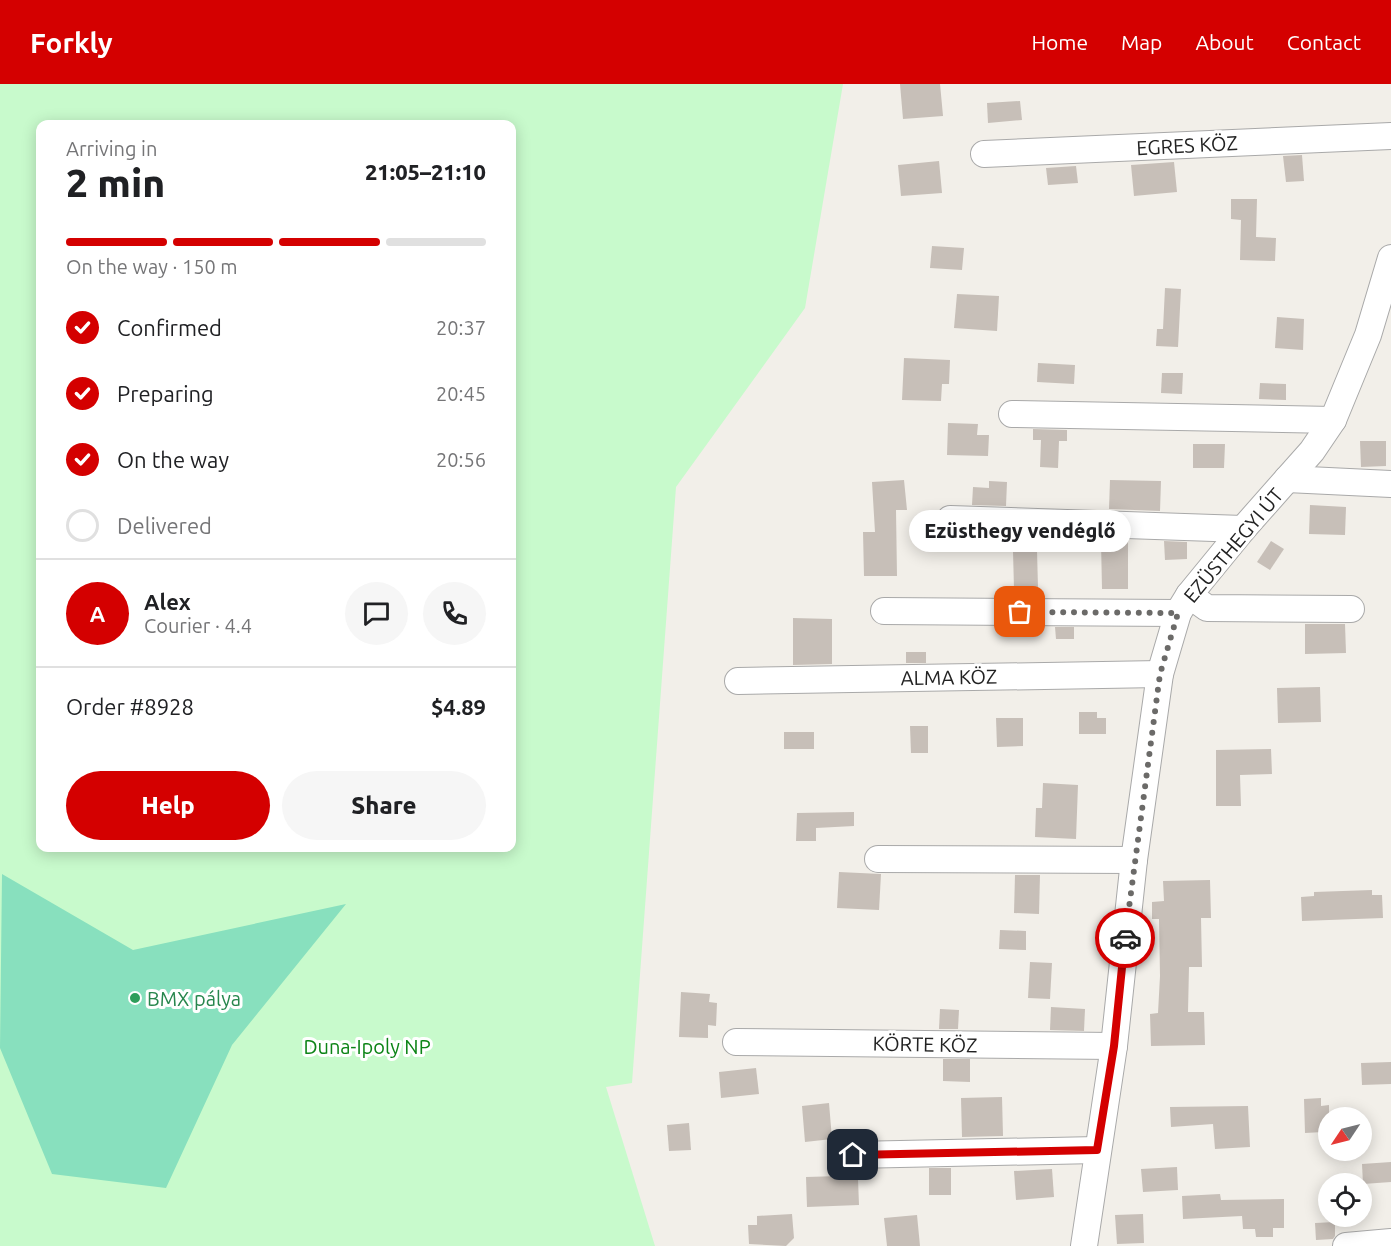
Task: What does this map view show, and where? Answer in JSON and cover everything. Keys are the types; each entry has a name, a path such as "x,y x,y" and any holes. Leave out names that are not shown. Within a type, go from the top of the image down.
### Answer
{"street":[{"name":"EGRES KÖZ","path":"984,154 1391,136"},
{"name":"EZÜSTHEGYI ÚT","path":"1084,1246 1114,1046 1134,860 1160,674 1184,604 1333,420 1368,335 1391,258"},
{"path":"1012,414 1333,420"},
{"path":"1287,479 1391,484"},
{"path":"950,519 1243,529"},
{"path":"884,611 1184,604 1207,608 1351,609"},
{"name":"ALMA KÖZ","path":"738,681 1160,674"},
{"path":"878,859 1134,860"},
{"name":"KÖRTE KÖZ","path":"736,1042 1114,1046"},
{"path":"853,1155 1097,1150"},
{"path":"1346,1246 1391,1242"}],"green space":[{"name":"Duna-Ipoly NP","path":"0,84 843,84 805,308 676,487 632,1083 606,1087 655,1246 0,1246"},
{"name":"BMX pálya","path":"2,874 133,950 346,904 232,1045 166,1188 52,1174 0,1048"}],"building":[{"path":"900,84 940,84 943,116 903,119"},
{"path":"1020,101 1022,120 988,123 987,103"},
{"path":"1302,155 1304,181 1286,182 1283,156"},
{"path":"939,161 942,193 901,196 898,165"},
{"path":"1174,162 1177,192 1134,196 1131,165"},
{"path":"1076,166 1078,183 1048,185 1046,168"},
{"path":"1231,199 1257,199 1256,237 1276,238 1275,261 1240,260 1241,220 1231,219"},
{"path":"932,246 964,248 962,270 930,268"},
{"path":"1165,288 1181,289 1178,347 1156,346 1157,329 1163,329"},
{"path":"957,294 999,296 997,331 954,328"},
{"path":"1277,317 1304,319 1303,350 1275,348"},
{"path":"904,358 950,360 949,384 942,384 941,401 902,400"},
{"path":"1038,363 1075,365 1074,384 1037,382"},
{"path":"1162,373 1183,373 1182,394 1161,393"},
{"path":"1260,383 1286,384 1286,400 1259,399"},
{"path":"948,423 978,424 977,435 989,435 988,456 947,455"},
{"path":"1033,429 1067,430 1067,441 1059,441 1058,468 1040,467 1041,440 1033,440"},
{"path":"1360,441 1386,441 1386,466 1361,467"},
{"path":"1193,444 1225,444 1224,468 1193,468"},
{"path":"904,480 907,510 896,510 897,576 864,576 863,532 875,532 872,482"},
{"path":"1110,480 1161,481 1160,511 1109,509"},
{"path":"989,481 1007,482 1006,506 972,505 973,487 989,488"},
{"path":"1310,505 1346,507 1345,535 1309,534"},
{"path":"1128,540 1128,589 1102,589 1101,541"},
{"path":"1164,541 1187,542 1187,559 1165,560"},
{"path":"1271,541 1284,549 1270,570 1257,562"},
{"path":"1037,550 1038,588 1014,589 1013,551"},
{"path":"793,618 832,619 832,664 793,665"},
{"path":"1305,624 1345,624 1346,653 1305,654"},
{"path":"1055,627 1074,627 1074,639 1056,639"},
{"path":"906,652 926,652 926,663 906,663"},
{"path":"1320,687 1321,722 1278,723 1277,688"},
{"path":"1079,712 1097,712 1097,718 1106,718 1106,734 1079,734"},
{"path":"996,718 1023,718 1023,746 997,747"},
{"path":"910,726 928,726 928,753 911,753"},
{"path":"784,732 814,732 814,749 784,749"},
{"path":"1271,749 1272,774 1240,775 1241,806 1216,806 1216,750"},
{"path":"1043,783 1078,785 1076,839 1035,837 1036,808 1042,808"},
{"path":"854,812 854,826 816,828 816,841 796,841 797,813"},
{"path":"839,872 881,874 879,910 837,908"},
{"path":"1015,875 1040,875 1039,914 1014,913"},
{"path":"1210,880 1211,918 1201,918 1202,967 1189,967 1188,1012 1204,1012 1205,1045 1151,1046 1150,1014 1158,1013 1160,976 1159,919 1152,919 1152,902 1164,901 1163,881"},
{"path":"1372,890 1372,895 1382,895 1383,918 1302,921 1301,897 1314,896 1314,892"},
{"path":"1000,930 1026,931 1026,950 999,949"},
{"path":"1030,962 1052,963 1050,999 1028,998"},
{"path":"681,992 710,994 709,1002 717,1003 716,1026 708,1025 708,1038 679,1037"},
{"path":"1051,1007 1085,1009 1084,1031 1050,1030"},
{"path":"940,1009 959,1010 958,1029 939,1029"},
{"path":"943,1059 970,1059 970,1082 943,1081"},
{"path":"1391,1062 1391,1084 1362,1085 1361,1063"},
{"path":"756,1068 759,1094 721,1098 719,1072"},
{"path":"1002,1097 1003,1136 962,1137 961,1098"},
{"path":"1321,1098 1321,1106 1329,1105 1329,1107 1318,1107 1318,1132 1305,1133 1304,1099"},
{"path":"829,1103 832,1139 805,1142 802,1106"},
{"path":"1248,1106 1250,1147 1215,1149 1213,1124 1171,1127 1170,1107"},
{"path":"689,1123 691,1150 669,1151 667,1125"},
{"path":"1391,1162 1391,1182 1372,1183 1372,1173 1362,1173 1362,1164"},
{"path":"1177,1167 1178,1190 1143,1192 1141,1169"},
{"path":"929,1168 951,1168 951,1195 929,1195"},
{"path":"1052,1169 1054,1197 1016,1200 1014,1171"},
{"path":"840,1176 841,1180 858,1179 859,1205 807,1207 806,1177"},
{"path":"1220,1194 1221,1200 1284,1199 1284,1228 1273,1228 1273,1237 1256,1237 1255,1229 1243,1229 1242,1216 1183,1219 1182,1196"},
{"path":"792,1214 794,1238 786,1246 749,1244 748,1225 757,1225 757,1216"},
{"path":"1143,1214 1144,1243 1117,1244 1115,1215"},
{"path":"917,1215 920,1246 887,1246 884,1218"},
{"path":"1315,1223 1318,1223 1318,1227 1335,1227 1333,1239 1316,1240"}],"way so far":[{"path":"1020,612 1178,613 1160,674 1125,938"}],"place":[{"name":"Ezüsthegy vendéglő","path":"1020,612"},
{"name":"BMX pálya","path":"135,998"}],"route":[{"path":"853,1155 1097,1150 1114,1046 1125,938"}]}
